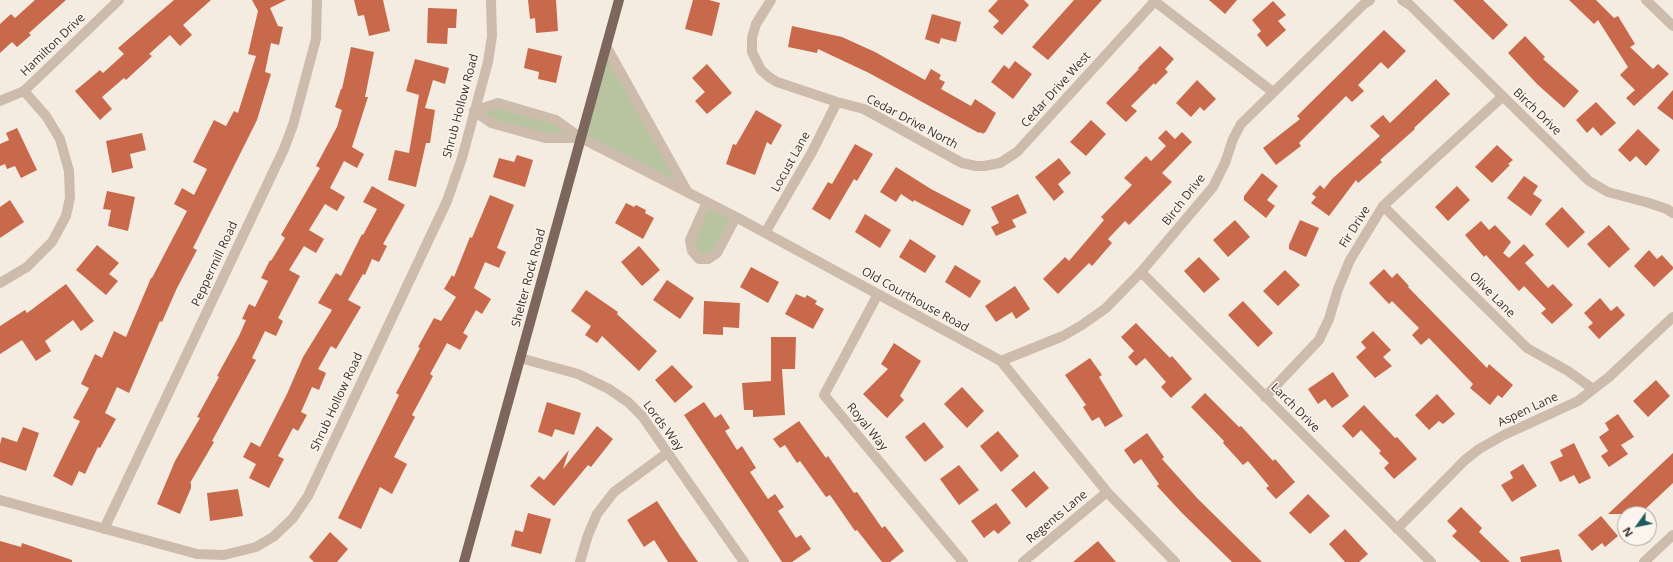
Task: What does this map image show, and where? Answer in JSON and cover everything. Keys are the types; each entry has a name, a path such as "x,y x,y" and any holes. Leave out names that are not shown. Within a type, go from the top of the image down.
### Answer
{"main road":[{"name":"Shelter Rock Road","path":"464,562 619,0"}],"street":[{"name":"Hamilton Drive","path":"0,101 24,90 119,0"},
{"name":"Peppermill Road","path":"104,529 284,149 293,125 316,38 317,0"},
{"name":"Shrub Hollow Road","path":"0,500 197,554 224,555 256,547 273,537 293,518 308,496 447,202 462,158 488,62 492,36 492,0"},
{"name":"Cedar Drive North","path":"771,0 756,24 752,38 752,52 761,70 769,77 778,82 837,102 864,109 962,163"},
{"path":"1154,0 1273,92"},
{"name":"Cedar Drive West","path":"962,163 976,166 1000,163 1017,152 1154,0"},
{"name":"Birch Drive","path":"1000,361 1063,336 1106,308 1141,272 1213,187 1225,163 1233,139 1241,124 1364,4 1370,0"},
{"name":"Birch Drive","path":"1402,0 1410,5 1589,181 1608,192 1649,203 1667,209 1673,213"},
{"path":"1646,0 1673,26"},
{"path":"606,46 688,193"},
{"path":"0,283 27,267 52,242 66,216 70,198 67,159 60,139 46,116 24,90"},
{"name":"Fir Drive","path":"1265,397 1318,340 1329,319 1338,289 1350,260 1383,206 1502,97"},
{"name":"Locust Lane","path":"765,233 812,152 837,102"},
{"name":"Old Courthouse Road","path":"474,111 498,103 556,120 581,138 736,217 1000,361 1106,492 1174,562"},
{"path":"474,111 491,123 545,138 581,138"},
{"path":"707,202 690,240 692,251 699,259 708,259 715,256 736,217"},
{"name":"Olive Lane","path":"1383,206 1527,348 1568,371 1593,390"},
{"name":"Larch Drive","path":"1141,272 1396,529 1431,562"},
{"name":"Royal Way","path":"878,294 824,395 963,562"},
{"name":"Aspen Lane","path":"1396,529 1465,460 1479,449 1504,435 1578,401 1628,360 1673,317"},
{"name":"Lords Way","path":"520,358 578,374 609,389 628,402 642,416 744,562"},
{"path":"580,562 588,535 597,514 614,492 667,453"},
{"name":"Regents Lane","path":"1023,562 1106,492"},
{"path":"1644,562 1673,535"}],"green space":[{"path":"606,46 688,193 581,138"},
{"path":"498,103 556,120 581,138 545,138 491,123 474,111"},
{"path":"707,202 736,217 713,258 692,251"}],"building":[{"path":"35,0 66,0 29,33 31,35 17,47 12,42 0,53 0,24 11,14 15,18"},
{"path":"174,0 211,0 183,25 192,35 180,46 170,35 149,54 152,56 126,80 124,78 102,97 112,109 100,120 75,91 100,70 103,73 124,54 118,48"},
{"path":"252,0 286,0 270,8 278,26 283,27 279,45 271,43 265,72 271,74 257,120 193,248 197,250 177,288 162,322 160,321 129,393 117,387 105,413 116,419 100,448 98,447 85,474 79,471 72,486 53,476 80,421 73,418 89,388 81,384 95,354 102,358 114,331 126,337 151,278 187,211 174,204 182,188 194,195 207,169 193,162 214,120 226,126 234,111 238,113 256,56 248,54 258,11"},
{"path":"354,0 383,0 390,31 369,36 364,15 358,16"},
{"path":"528,0 556,0 558,31 536,33 535,18 530,19"},
{"path":"693,0 709,0 720,3 712,36 685,29"},
{"path":"998,0 1024,0 1029,5 1002,35 993,27 999,21 988,11"},
{"path":"1074,0 1102,0 1048,60 1032,47"},
{"path":"1209,0 1237,0 1225,14"},
{"path":"1453,0 1483,0 1508,25 1493,40"},
{"path":"1569,0 1596,0 1614,18 1618,16 1635,44 1630,47 1653,69 1658,64 1669,74 1634,106 1626,98 1635,90 1620,75 1628,67 1598,20 1594,24"},
{"path":"1273,1 1286,15 1278,21 1286,30 1267,47 1257,35 1261,31 1252,20"},
{"path":"428,8 457,9 456,28 448,28 447,44 427,43"},
{"path":"932,14 961,22 956,42 941,38 939,44 925,39"},
{"path":"792,26 842,37 875,52 925,80 931,69 941,75 939,79 945,82 941,89 971,106 975,99 996,113 985,133 979,133 869,73 818,49 817,53 788,47"},
{"path":"1384,30 1406,51 1388,69 1381,62 1358,85 1364,91 1352,102 1346,96 1299,143 1301,146 1276,165 1263,148 1300,119 1297,116"},
{"path":"1525,36 1545,57 1543,59 1579,91 1564,108 1538,85 1508,53"},
{"path":"1160,46 1174,59 1165,69 1168,72 1155,85 1154,83 1131,106 1137,111 1126,122 1106,103"},
{"path":"351,47 374,52 365,97 368,97 352,147 364,154 357,168 344,161 330,188 345,197 337,211 325,204 309,230 324,239 316,253 304,246 289,270 300,276 278,318 283,321 276,336 265,331 252,358 256,360 212,441 214,442 190,483 191,488 180,514 157,504 175,461 200,418 197,417 239,336 246,320 242,319 249,304 255,307 268,281 261,278 270,260 271,261 285,238 281,235 320,168 316,166 337,127 342,110 335,107 342,89"},
{"path":"528,48 562,56 556,83 538,79 539,72 524,68"},
{"path":"415,59 449,68 445,84 433,80 425,108 435,110 430,143 426,143 416,187 388,180 395,150 409,153 419,95 406,91"},
{"path":"1015,61 1032,74 1013,99 991,82 1004,65 1009,69"},
{"path":"707,64 732,93 707,114 695,101 705,92 692,78"},
{"path":"1436,79 1450,94 1414,128 1415,129 1380,160 1382,162 1358,183 1356,180 1329,216 1311,203 1316,197 1312,194 1320,185 1324,189 1332,179 1380,136 1370,126 1383,115 1390,123"},
{"path":"1197,80 1216,99 1204,111 1200,107 1191,117 1176,103"},
{"path":"1673,90 1673,120 1657,108"},
{"path":"1596,102 1616,123 1601,136 1593,127 1587,133 1576,120"},
{"path":"756,110 782,125 771,145 767,142 755,175 726,164 733,144 736,145"},
{"path":"1091,120 1106,134 1086,156 1070,142"},
{"path":"17,128 37,170 21,178 15,166 7,169 5,164 0,166 0,144 9,140 6,133"},
{"path":"1638,129 1660,150 1646,166 1636,156 1630,162 1618,150"},
{"path":"1166,130 1175,139 1182,132 1192,142 1162,173 1172,182 1129,225 1125,221 1108,239 1112,243 1092,266 1089,263 1058,294 1043,279 1065,257 1069,261 1104,220 1101,217 1132,185 1124,178 1146,156 1151,161 1166,146 1158,138"},
{"path":"142,133 146,150 130,154 133,168 112,173 106,141"},
{"path":"855,144 873,154 857,181 854,179 830,220 812,209 828,182 832,184"},
{"path":"1497,145 1513,160 1492,183 1475,167"},
{"path":"517,155 533,160 525,187 493,177 499,158 514,162"},
{"path":"1059,158 1071,173 1058,184 1064,192 1054,201 1035,177"},
{"path":"896,167 931,189 971,210 963,226 914,200 913,202 901,194 896,202 880,192"},
{"path":"1262,173 1278,186 1267,200 1275,206 1266,218 1244,200 1244,196"},
{"path":"1524,176 1538,186 1533,194 1542,200 1531,216 1507,198"},
{"path":"372,186 405,205 383,244 387,246 379,262 372,259 365,275 363,274 348,300 361,307 336,349 331,346 318,369 326,373 319,390 312,387 301,412 307,415 298,431 293,428 278,456 284,459 269,488 249,478 256,464 243,457 251,442 260,447 287,394 303,357 332,310 318,303 336,273 341,276 362,234 363,235 377,209 363,202"},
{"path":"1457,186 1470,200 1448,221 1435,207"},
{"path":"107,191 135,197 128,231 108,226 111,210 103,209"},
{"path":"1018,194 1027,213 1012,220 1016,227 996,236 991,227 999,223 991,207"},
{"path":"490,195 514,205 497,248 506,252 499,268 485,262 474,288 491,299 482,314 476,310 463,333 468,336 460,350 447,343 430,374 433,376 412,415 415,417 394,457 407,464 392,494 380,487 361,529 338,518 399,395 396,393 420,348 418,347 434,318 441,321 456,297 444,289 452,275 454,277 470,237 472,238"},
{"path":"10,200 24,222 0,238 0,207"},
{"path":"626,203 634,207 636,205 646,210 645,213 654,218 643,239 615,223"},
{"path":"1562,207 1585,232 1568,248 1545,224"},
{"path":"865,214 891,230 880,248 855,232"},
{"path":"1235,220 1250,237 1228,257 1213,240"},
{"path":"1300,220 1319,228 1306,257 1289,249 1289,245"},
{"path":"1481,221 1489,230 1495,225 1511,242 1503,253 1509,258 1524,244 1534,255 1525,263 1548,288 1553,284 1573,305 1552,324 1541,313 1546,309 1524,286 1519,291 1486,255 1484,257 1465,235"},
{"path":"1609,225 1630,249 1609,268 1587,244"},
{"path":"910,239 936,256 925,273 899,257"},
{"path":"97,245 119,263 109,274 118,281 106,295 76,270"},
{"path":"639,246 660,270 642,286 621,262"},
{"path":"1649,250 1657,259 1662,255 1673,267 1673,269 1654,287 1634,266"},
{"path":"1199,257 1220,279 1204,293 1184,271"},
{"path":"955,265 981,281 970,298 945,282"},
{"path":"751,267 779,282 768,303 740,287"},
{"path":"1384,269 1392,278 1397,273 1409,286 1408,287 1487,368 1489,364 1513,385 1502,398 1498,395 1490,405 1470,388 1473,384 1429,338 1421,345 1412,335 1419,328 1392,301 1389,304 1369,283"},
{"path":"1285,270 1300,285 1278,306 1263,291"},
{"path":"667,280 694,298 680,319 653,300"},
{"path":"66,284 94,321 81,331 73,320 45,341 51,351 36,361 22,340 0,354 0,326 25,310 27,313"},
{"path":"1015,286 1030,309 1016,319 1012,312 996,322 985,306"},
{"path":"586,290 618,312 617,314 657,351 639,371 602,336 597,343 585,335 591,326 571,311"},
{"path":"796,294 805,298 807,295 817,301 815,304 824,309 813,329 785,314"},
{"path":"1600,298 1611,311 1617,306 1625,315 1599,339 1588,327 1593,323 1584,313"},
{"path":"704,301 740,303 739,328 723,327 723,335 703,334"},
{"path":"1243,301 1273,333 1258,347 1228,315"},
{"path":"1136,323 1170,358 1172,356 1192,379 1171,398 1161,387 1166,382 1145,358 1136,366 1128,357 1134,351 1121,337"},
{"path":"1373,331 1391,350 1383,357 1392,366 1375,378 1356,357 1366,348 1361,342"},
{"path":"771,337 796,337 795,369 782,369 785,415 753,417 753,410 744,410 742,383 771,381"},
{"path":"894,343 921,361 900,396 904,400 887,418 863,394 888,369 881,364"},
{"path":"1090,358 1102,375 1099,377 1123,416 1105,427 1099,417 1092,421 1083,407 1086,405 1065,375"},
{"path":"672,365 693,387 675,403 655,380"},
{"path":"1333,372 1349,396 1332,408 1325,399 1318,404 1308,389"},
{"path":"1656,380 1670,396 1648,417 1633,401"},
{"path":"962,387 984,411 967,428 944,404"},
{"path":"1205,393 1239,427 1241,426 1273,461 1275,459 1295,482 1276,499 1266,488 1269,486 1248,461 1243,465 1223,443 1224,441 1191,407"},
{"path":"1437,394 1455,414 1443,424 1439,421 1429,430 1415,415"},
{"path":"547,402 581,413 574,435 555,429 552,437 538,432"},
{"path":"704,402 715,418 721,414 730,428 725,431 737,450 742,446 756,468 750,472 768,499 775,494 784,507 778,511 796,538 801,535 811,549 792,562 782,562 684,415"},
{"path":"1364,405 1417,459 1394,479 1384,468 1389,463 1379,453 1381,451 1361,430 1353,438 1342,426"},
{"path":"1618,414 1634,437 1621,445 1628,454 1609,467 1601,456 1608,451 1599,437 1609,430 1605,423"},
{"path":"799,421 826,458 828,456 854,493 857,492 882,528 885,526 904,551 890,562 882,562 857,530 855,531 830,495 826,497 800,461 797,463 785,445 780,448 773,439"},
{"path":"924,422 944,447 925,462 905,437"},
{"path":"597,426 613,439 591,467 588,465 554,506 530,486 539,476 544,480 569,450 563,469"},
{"path":"23,427 39,433 26,471 0,462 0,444 2,437 17,442"},
{"path":"998,431 1019,456 1001,472 980,446"},
{"path":"1147,433 1164,457 1162,459 1198,499 1262,562 1232,562 1157,486 1159,484 1141,459 1134,464 1124,450"},
{"path":"1574,443 1591,478 1579,484 1574,475 1560,482 1550,462 1563,456 1560,450"},
{"path":"1673,453 1673,483 1649,506 1617,506 1617,514 1608,514"},
{"path":"1523,464 1537,486 1512,502 1501,485 1513,478 1510,472"},
{"path":"959,465 979,490 959,505 940,479"},
{"path":"1034,471 1049,488 1026,508 1011,490"},
{"path":"238,489 243,516 210,521 207,493"},
{"path":"1308,494 1330,516 1310,534 1289,513"},
{"path":"657,501 698,562 668,562 654,540 644,547 627,520"},
{"path":"996,503 1011,523 998,534 994,530 984,538 971,521"},
{"path":"1461,507 1482,528 1479,532 1510,562 1481,562 1452,536 1457,531 1447,521"},
{"path":"528,513 551,519 541,554 511,546 515,530 523,532"},
{"path":"1601,516 1617,535 1617,537 1605,547 1602,543 1592,551 1578,535"},
{"path":"1345,529 1368,554 1359,562 1345,562 1329,544"},
{"path":"330,532 348,549 337,562 314,562 309,557"},
{"path":"0,541 21,547 22,543 72,560 72,562 0,562"},
{"path":"1098,541 1116,562 1073,562"},
{"path":"1559,549 1562,562 1521,562 1520,557"}]}
